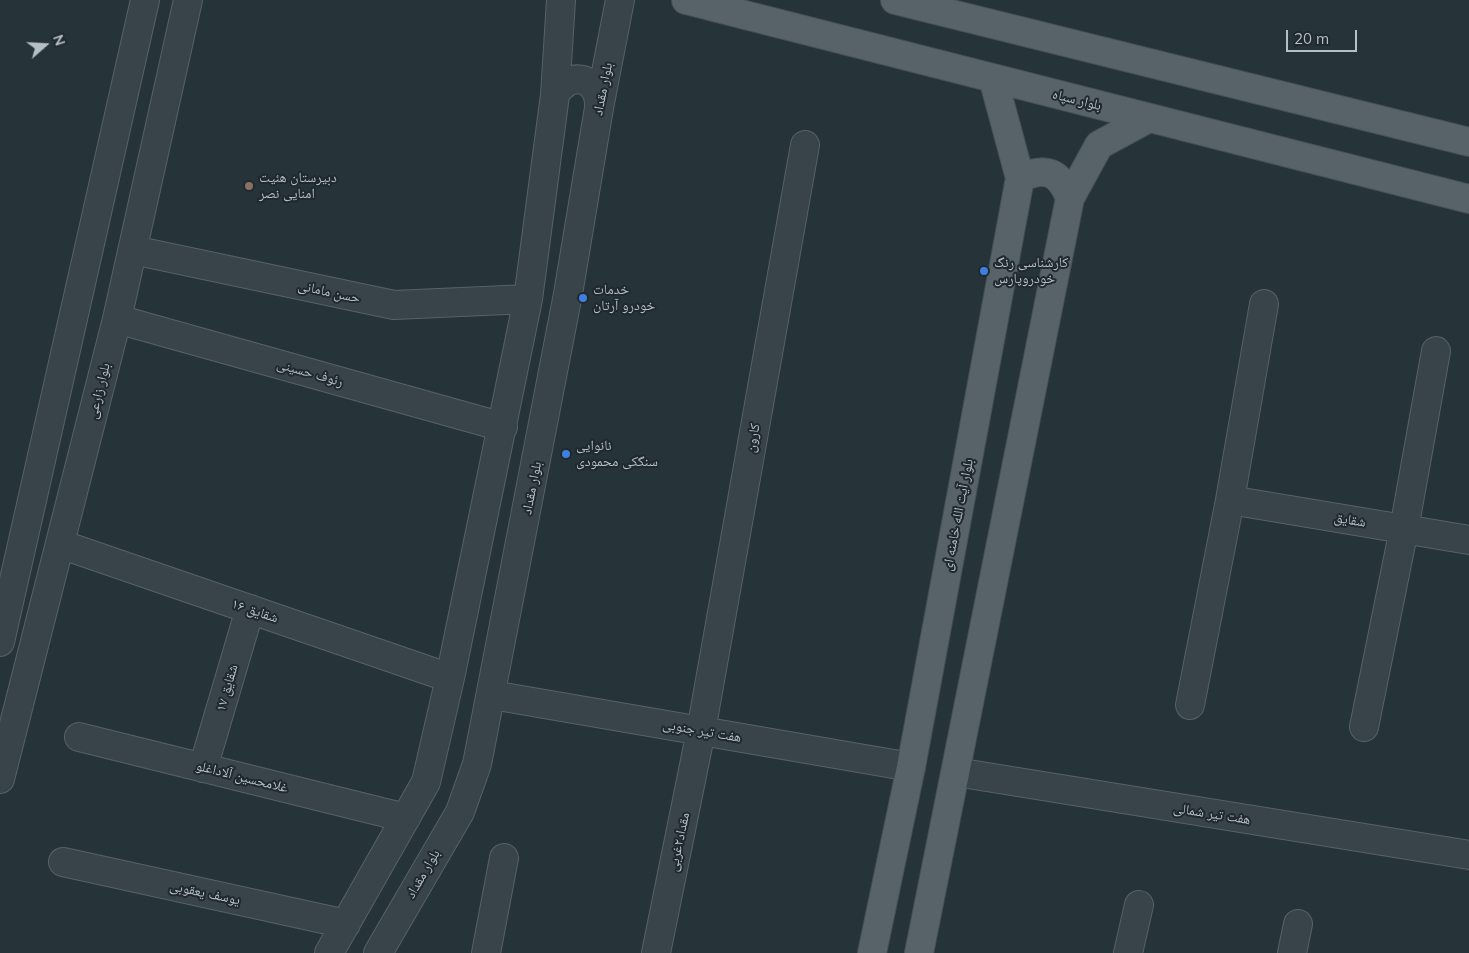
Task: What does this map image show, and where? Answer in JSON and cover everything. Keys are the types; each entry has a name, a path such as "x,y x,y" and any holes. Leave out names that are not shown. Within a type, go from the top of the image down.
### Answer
{"main road":[{"name":"بلوار سپاه","path":"686,0 1469,199"},
{"path":"895,0 1469,142"},
{"name":"بلوار آیت الله خامنه ای","path":"872,953 911,766 1020,178 993,78"},
{"path":"919,953 1070,198 1099,145 1149,118"},
{"path":"1020,178 1035,171 1049,172 1063,181 1070,198"}],"street":[{"path":"2,626 145,0"},
{"name":"بلوار زارعی","path":"0,779 118,318 188,0"},
{"path":"329,953 426,782 450,678 528,299 554,95 562,0"},
{"name":"بلوار مقداد","path":"378,953 460,812 477,764 492,695 566,304 599,108 620,0"},
{"path":"554,95 564,83 578,79 588,82 595,89 599,98 599,108"},
{"name":"کارون","path":"701,731 806,145"},
{"name":"حسن مامانی","path":"133,250 394,306 528,299"},
{"path":"1190,706 1230,500 1264,304"},
{"name":"رئوف حسینی","path":"118,318 503,426"},
{"path":"1364,727 1404,529 1436,351"},
{"name":"شقایق","path":"1230,500 1469,540"},
{"name":"شقایق ۱۶","path":"60,544 450,678"},
{"name":"شقایق ۱۷","path":"203,768 250,609"},
{"name":"هفت تیر جنوبی","path":"492,695 911,766"},
{"name":"مقداد۲غربی","path":"656,953 701,731"},
{"name":"غلامحسین آلاداغلو","path":"79,737 406,818"},
{"name":"هفت تیر شمالی","path":"956,772 1469,856"},
{"path":"486,953 504,858"},
{"name":"یوسف یعقوبی","path":"63,862 346,924"},
{"path":"1128,953 1139,905"},
{"path":"1292,953 1298,924"}],"place":[{"name":"دبیرستان هئیت امنایی نصر","path":"249,186"},
{"name":"کارشناسی رنگ خودروپارس","path":"984,271"},
{"name":"خدمات خودرو آرتان","path":"583,298"},
{"name":"نانوایی سنگکی محمودی","path":"566,454"}]}
